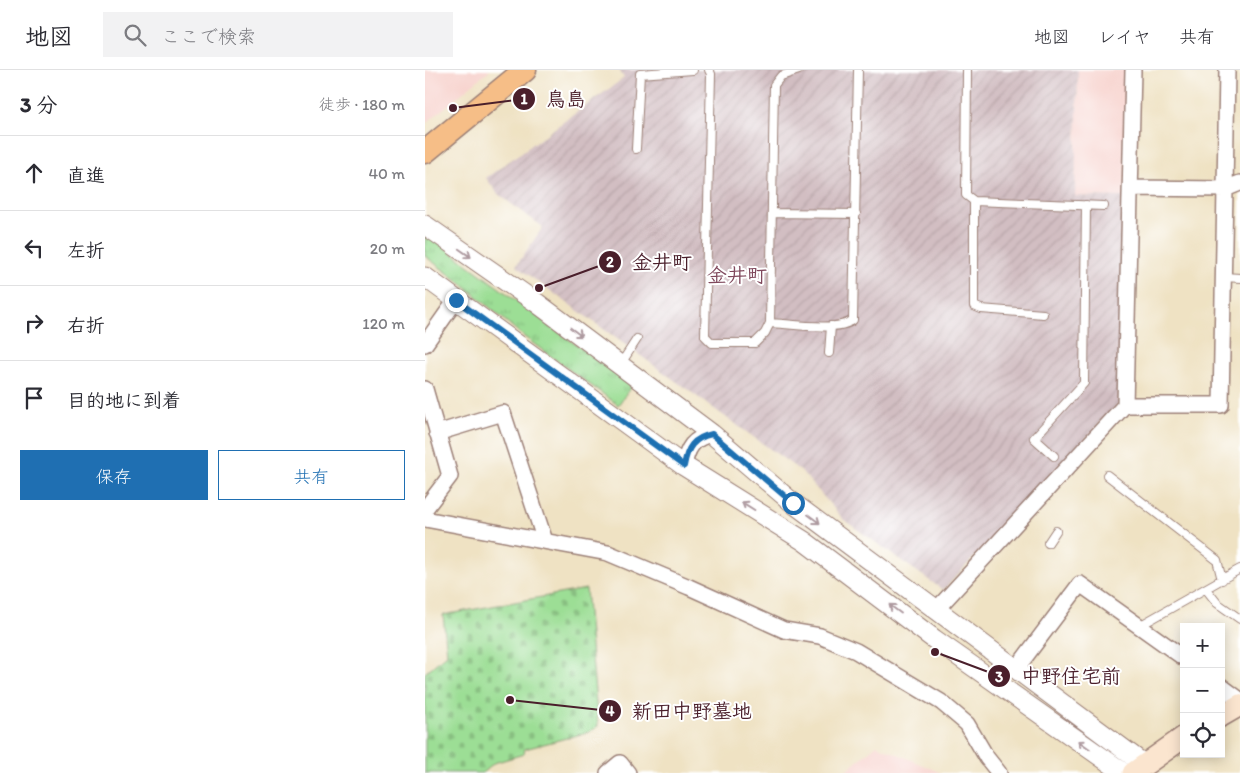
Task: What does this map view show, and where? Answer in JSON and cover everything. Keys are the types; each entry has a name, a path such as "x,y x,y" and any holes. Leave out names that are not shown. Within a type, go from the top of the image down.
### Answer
{"main road":[{"path":"425,152 515,75"},
{"path":"1225,714 1240,705"},
{"path":"1144,770 1180,740"}],"street":[{"path":"936,610 1125,405 1133,70"},
{"path":"1125,405 1221,405 1227,70"},
{"path":"1131,188 1225,189 1240,183"},
{"path":"425,225 537,303 712,434 793,503 1016,669 1144,770"},
{"path":"425,277 684,466 804,541 934,639 1124,773"},
{"path":"425,344 456,300"},
{"path":"425,389 450,476 425,509"},
{"path":"437,433 503,413 545,541"},
{"path":"684,466 689,448 694,440 712,434"},
{"path":"425,519 608,553 689,586 784,630 820,636 856,651 941,702 967,724 987,758 999,773"},
{"path":"1016,669 1080,584 1180,655"},
{"path":"1225,689 1240,700"},
{"path":"608,773 620,763 628,773"}],"lane":[{"path":"636,149 640,74 693,70"},
{"path":"709,70 711,74 705,336 712,342 755,343 765,333 770,323 774,85 781,76 799,70"},
{"path":"770,323 846,326 853,320 858,70"},
{"path":"967,70 966,195 974,201 1103,206"},
{"path":"974,201 974,306 981,310 1043,314"},
{"path":"1054,456 1034,438 1084,383 1086,205"},
{"path":"772,213 856,214"},
{"path":"1224,277 1240,278"},
{"path":"829,353 831,326"},
{"path":"620,366 637,339"},
{"path":"1107,475 1217,560 1222,580"},
{"path":"1048,543 1056,531"},
{"path":"1141,626 1240,569"},
{"path":"1206,589 1217,603 1240,619"}],"shaded area":[{"path":"425,70 490,70 425,124"},
{"path":"619,70 1078,70 1075,196 1125,197 1119,404 943,590 844,520 802,472 516,266 543,227 498,194 486,178 624,78"},
{"path":"1078,70 1128,70 1125,197 1075,196"},
{"path":"877,745 941,773 843,773"}],"green space":[{"path":"425,233 632,386 618,405 523,336 465,286 425,256"},
{"path":"586,589 598,726 589,732 525,749 524,754 494,763 482,773 425,773 425,673 447,654 443,615"}],"place":[{"name":"鳥島","path":"453,108"},
{"name":"金井町","path":"539,288"},
{"name":"中野住宅前","path":"935,652"},
{"name":"新田中野墓地","path":"510,700"}],"district":[{"name":"金井町","path":"737,275"}],"route":[{"path":"456,300 684,466 685,457 694,440 701,436 712,434 793,503"}]}
